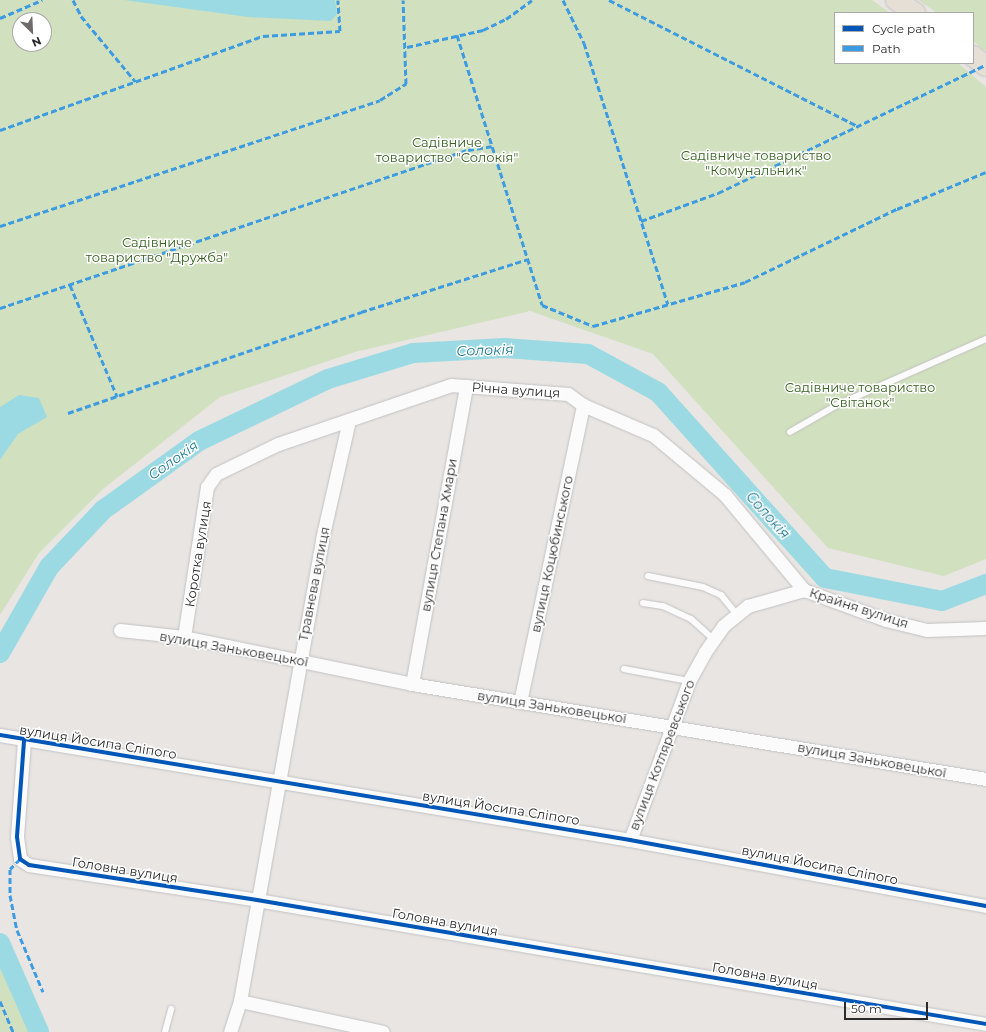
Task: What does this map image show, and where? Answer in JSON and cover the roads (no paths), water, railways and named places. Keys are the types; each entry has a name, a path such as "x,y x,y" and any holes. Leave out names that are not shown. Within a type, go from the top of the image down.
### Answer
{"main road":[{"path":"896,0 914,12"},
{"path":"974,57 986,66"}],"street":[{"name":"Річна вулиця","path":"216,474 278,444 451,385 568,394 583,405 653,435 694,466 755,527 804,590"},
{"name":"вулиця Степана Хмари","path":"412,684 466,386"},
{"name":"вулиця Коцюбинського","path":"520,702 583,405"},
{"name":"Травнева вулиця","path":"230,1032 240,1001 299,660 349,420"},
{"name":"Коротка вулиця","path":"184,637 207,487 216,474"},
{"name":"вулиця Котляревського","path":"630,840 688,681 714,640 748,606 804,590"},
{"name":"Крайня вулиця","path":"804,590 886,620 927,630 986,628"},
{"name":"вулиця Заньковецької","path":"120,630 184,637 412,684 673,725 986,779"},
{"name":"вулиця Йосипа Сліпого","path":"11,738 630,840 986,906"},
{"name":"Головна вулиця","path":"11,738 16,837 20,859 44,869 257,900 986,1024"},
{"path":"240,1001 383,1032"}],"lane":[{"path":"790,432 837,405 986,339"},
{"path":"648,576 715,592 737,616"},
{"path":"643,602 663,606 691,619 714,640"},
{"path":"624,669 688,681"},
{"path":"165,1032 171,1009"}],"water":[{"path":"124,0 335,0 337,14 331,21 248,17"},
{"path":"19,395 39,398 47,417 18,434 0,460 0,407"}],"waterway":[{"name":"Солокія","path":"0,653 49,567 103,510 199,441 328,379 413,353 505,348 588,354 658,392 825,578 942,601 986,584"},
{"name":"Солокія","path":"0,943 39,1032"}],"park label":[{"name":"Садівниче товариство \"Солокія\"","path":"447,150"},
{"name":"Садівниче товариство \"Комунальник\"","path":"756,164"},
{"name":"Садівниче товариство \"Дружба\"","path":"157,250"},
{"name":"Садівниче товариство \"Світанок\"","path":"860,396"}]}
